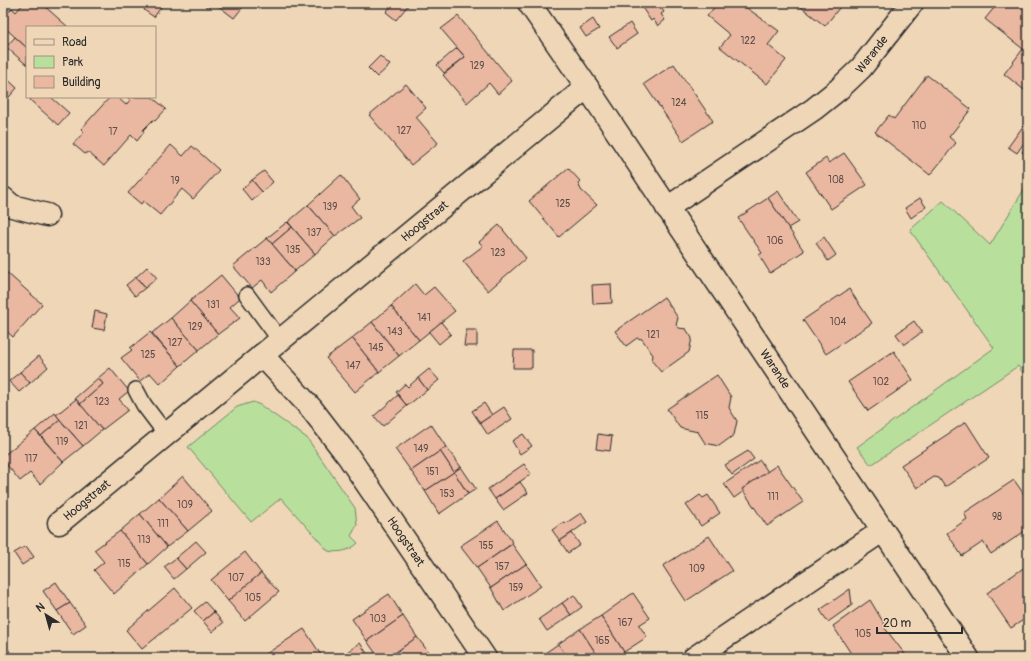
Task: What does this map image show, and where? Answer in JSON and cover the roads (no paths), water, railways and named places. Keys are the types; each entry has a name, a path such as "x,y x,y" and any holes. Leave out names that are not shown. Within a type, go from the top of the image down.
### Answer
{"street":[{"name":"Warande","path":"529,3 587,87 968,658"},
{"name":"Warande","path":"667,208 814,109 839,89 861,68 912,3"},
{"name":"Hoogstraat","path":"59,522 587,87"},
{"path":"3,198 12,206 47,215"},
{"name":"Hoogstraat","path":"262,355 311,408 348,456 484,658"},
{"path":"694,658 882,531"}],"lane":[{"path":"247,295 280,340"},
{"path":"136,390 144,405 166,434"}]}
